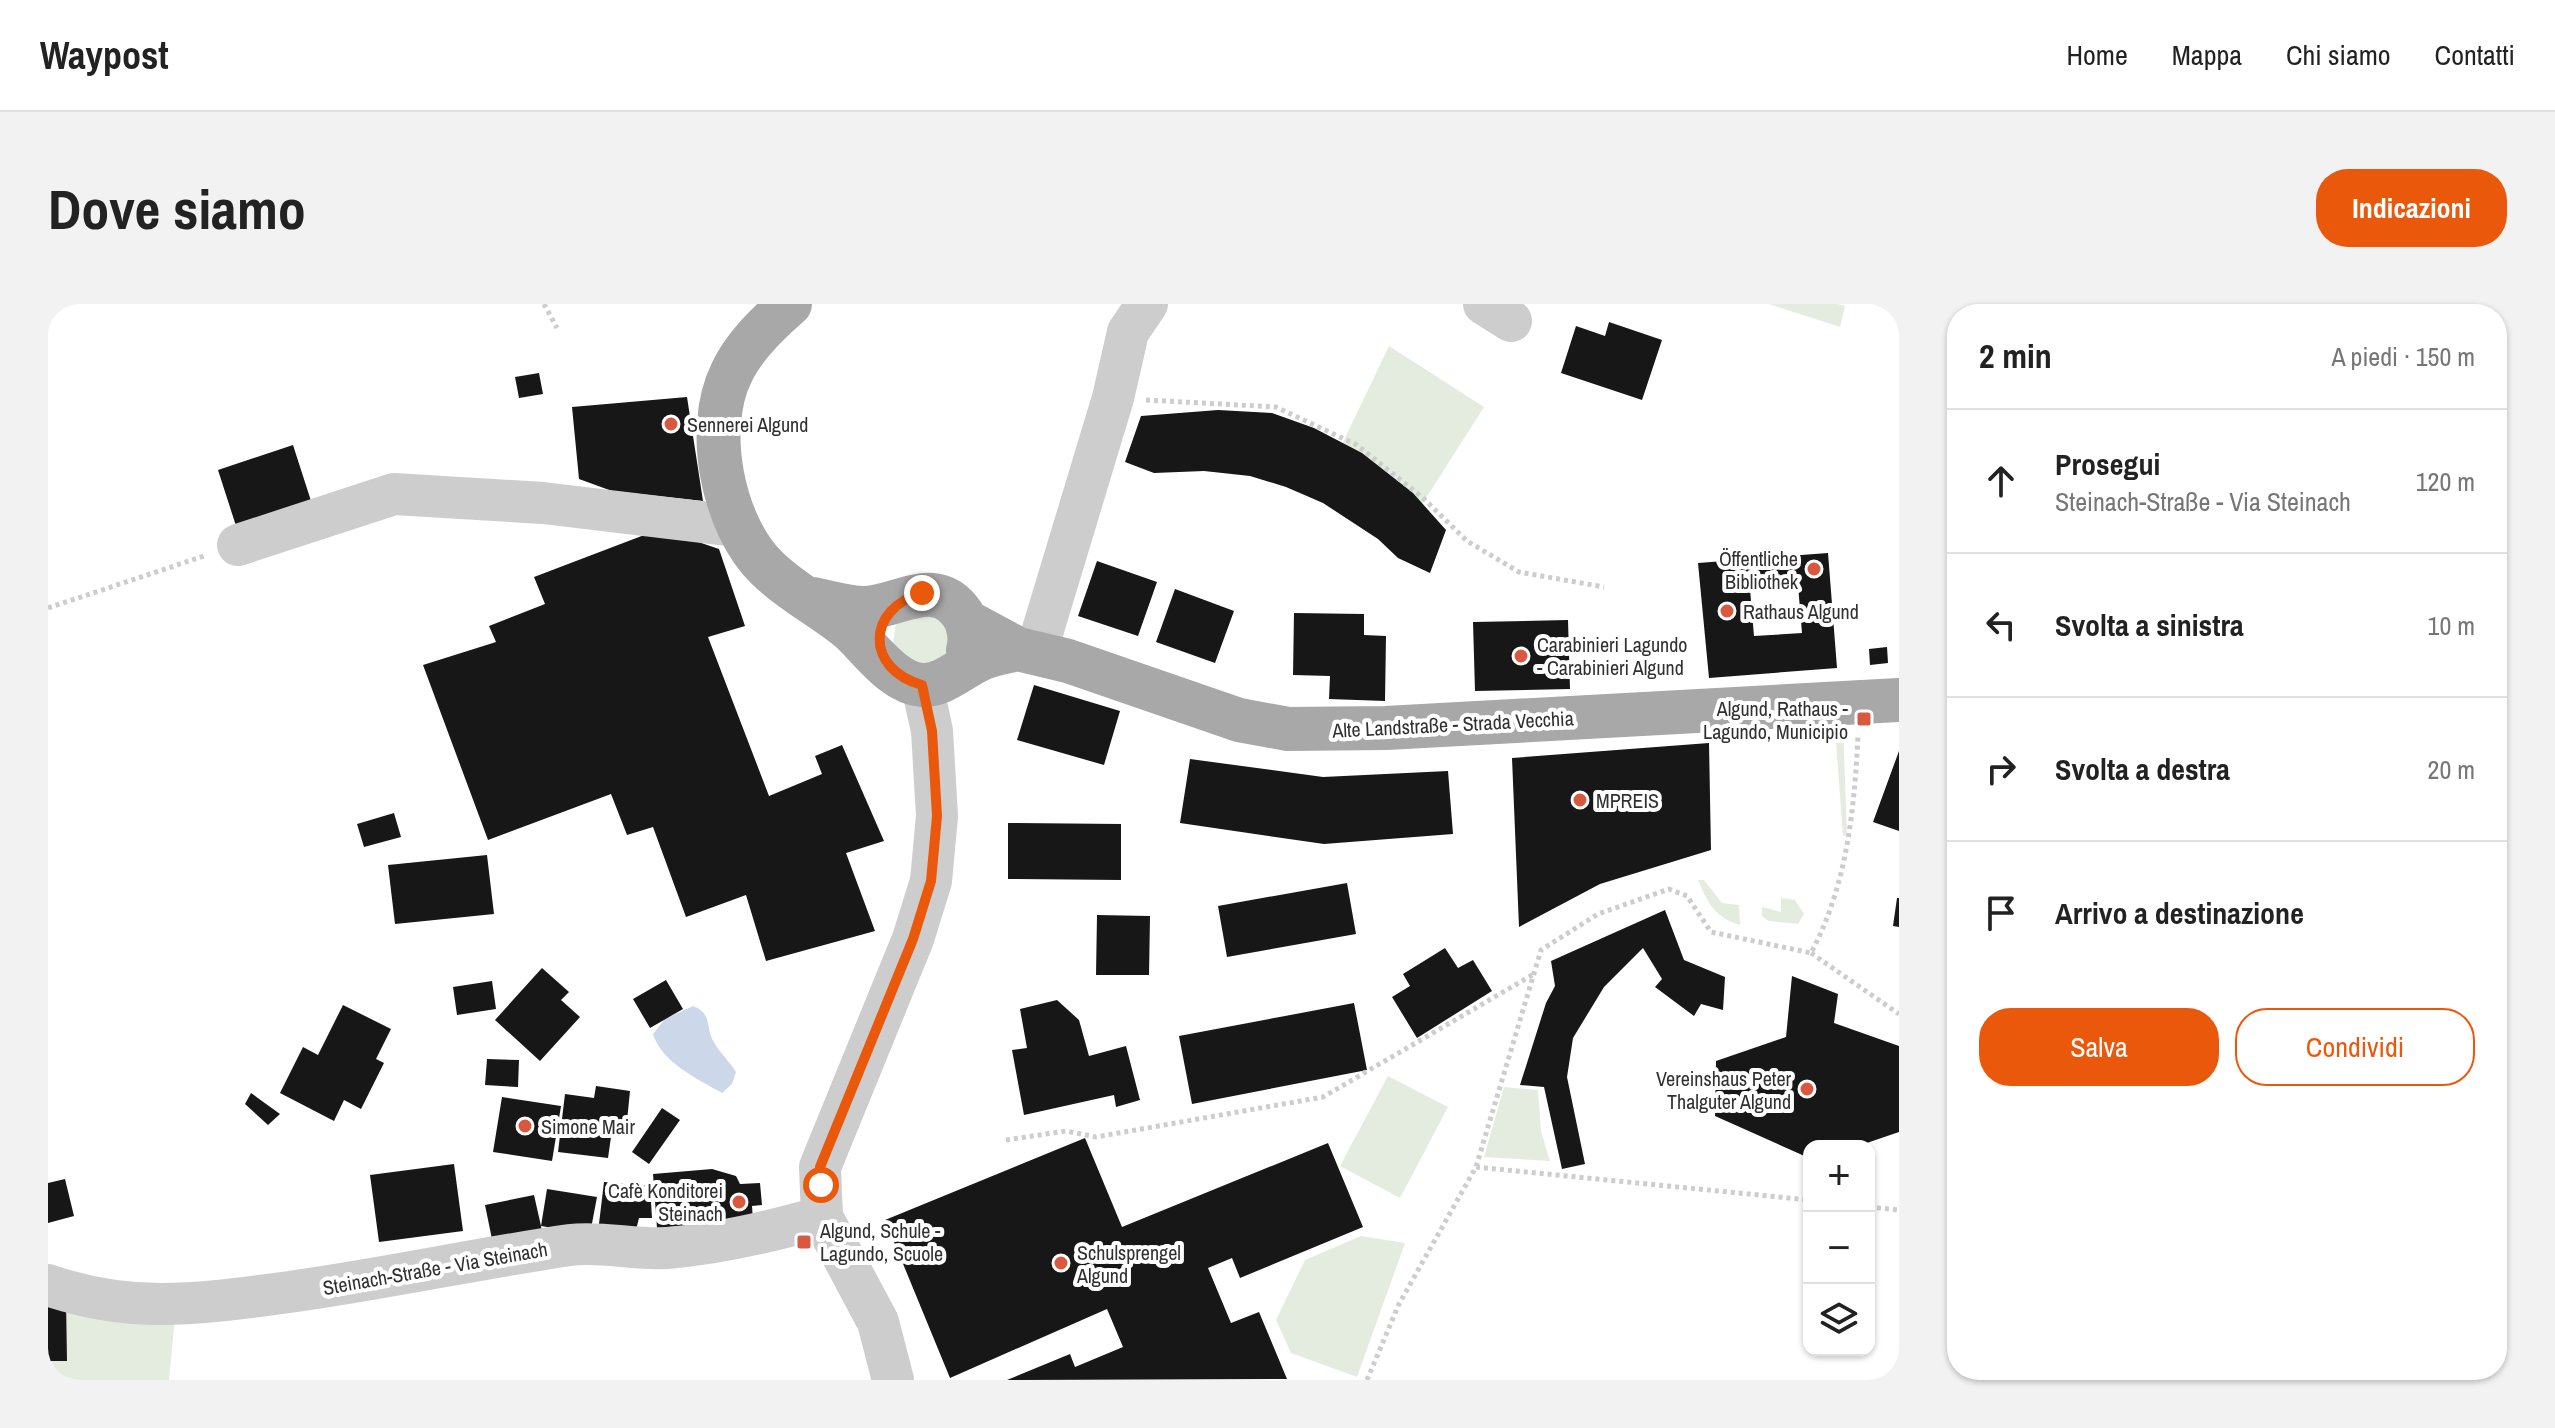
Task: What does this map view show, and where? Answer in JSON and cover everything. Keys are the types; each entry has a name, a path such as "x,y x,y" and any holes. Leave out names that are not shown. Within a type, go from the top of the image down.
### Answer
{"main road":[{"name":"Alte Landstraße - Strada Vecchia","path":"790,304 770,321 730,376 722,408 720,442 724,485 735,526 767,568 922,673"},
{"name":"Alte Landstraße - Strada Vecchia","path":"809,599 866,608 922,593 941,595 957,606 968,622 1027,651 1132,681 1239,720 1315,731 1880,701"},
{"path":"901,599 884,616 878,643 922,673 1027,651"},
{"path":"922,673 970,646 968,622"}],"street":[{"path":"1027,651 1113,398 1128,332 1147,304"},
{"path":"238,545 394,494 543,503 735,526"},
{"path":"893,1380 878,1322 822,1217 820,1167 913,939 931,881 937,816 932,731 922,673"},
{"name":"Steinach-Straße - Via Steinach","path":"48,1285 82,1297 130,1305 176,1306 364,1282 575,1245 668,1248 784,1228 822,1217"}],"path":[{"path":"544,304 557,328"},
{"path":"1113,398 1276,407 1357,445 1423,498 1467,541 1519,572 1604,587"},
{"path":"48,608 238,545"},
{"path":"1811,953 1828,920 1847,858 1880,701"},
{"path":"1367,1380 1399,1304 1476,1167 1541,950 1598,914 1669,889 1687,896 1711,932 1811,953 1899,1014"},
{"path":"1006,1140 1066,1131 1096,1137 1323,1097 1534,974"},
{"path":"1476,1167 1803,1199"},
{"path":"1875,1208 1899,1210"}],"shaded area":[{"path":"1769,304 1838,304 1845,306 1840,327"},
{"path":"1389,346 1484,407 1421,506 1343,442"},
{"path":"940,609 955,652 920,671 893,643 896,623"},
{"path":"1843,726 1847,835 1843,836 1835,727"},
{"path":"1698,880 1704,880 1722,903 1739,905 1740,925 1724,918 1713,908"},
{"path":"1781,898 1795,900 1804,914 1798,924 1769,921 1762,916 1762,907 1781,912"},
{"path":"1388,1076 1448,1107 1400,1198 1340,1166"},
{"path":"1504,1087 1538,1090 1541,1131 1550,1161 1484,1157"},
{"path":"1361,1236 1405,1243 1357,1377 1291,1353 1276,1320 1305,1260"},
{"path":"48,1285 176,1306 169,1380 48,1380"}],"water":[{"path":"693,1006 704,1013 717,1048 736,1072 732,1084 722,1093 672,1062 653,1034 665,1019"}],"building":[{"path":"1609,322 1662,340 1642,400 1561,373 1576,326 1605,336"},
{"path":"539,373 543,394 519,398 515,377"},
{"path":"687,397 703,501 612,491 579,479 572,407"},
{"path":"1218,410 1272,413 1314,428 1362,453 1413,493 1446,530 1430,573 1398,558 1378,539 1323,503 1286,487 1250,476 1204,471 1154,473 1125,462 1141,416"},
{"path":"293,445 312,504 237,529 218,470"},
{"path":"660,529 719,549 745,626 708,637 769,796 822,774 815,756 842,745 884,841 846,853 875,931 766,961 746,895 686,917 653,827 627,835 611,794 488,840 423,665 496,642 489,626 545,604 534,577"},
{"name":"Rathaus Algund","path":"1828,553 1837,668 1709,678 1698,563","holes":["1798,585 1802,633 1754,636 1750,589"]},
{"path":"1097,561 1157,582 1138,636 1078,616"},
{"path":"1175,589 1234,611 1215,663 1156,642"},
{"path":"1294,613 1364,614 1364,635 1386,636 1385,701 1329,699 1330,676 1293,675"},
{"name":"Carabinieri Lagundo - Carabinieri Algund","path":"1568,620 1570,689 1475,691 1473,622"},
{"path":"1887,647 1888,663 1870,665 1869,649"},
{"path":"1034,685 1120,711 1104,765 1017,740"},
{"path":"1709,743 1711,850 1600,884 1519,927 1512,758"},
{"path":"1899,751 1899,831 1873,822"},
{"path":"1190,759 1323,777 1448,771 1453,834 1324,844 1180,823"},
{"path":"394,813 401,837 364,847 357,824"},
{"path":"1008,823 1121,824 1121,880 1008,879"},
{"path":"487,855 494,914 395,924 388,865"},
{"path":"1347,883 1356,934 1227,957 1218,906"},
{"path":"1899,898 1899,927 1893,926"},
{"path":"1665,910 1684,960 1725,977 1723,1010 1701,1004 1694,1016 1655,987 1662,979 1643,948 1604,987 1573,1038 1567,1077 1585,1164 1562,1169 1544,1087 1520,1085 1546,1003 1555,986 1551,961"},
{"path":"1097,915 1150,916 1149,975 1096,975"},
{"path":"1445,948 1458,968 1473,960 1492,991 1417,1038 1392,997 1410,986 1403,974"},
{"path":"542,968 569,992 561,1000 580,1017 540,1061 495,1020"},
{"name":"Vereinshaus Peter Thalguter Algund","path":"1792,976 1838,994 1834,1023 1899,1046 1899,1132 1875,1140 1803,1140 1803,1155 1715,1116 1716,1061 1786,1037"},
{"path":"666,980 683,1009 650,1028 633,999"},
{"path":"492,981 496,1009 457,1015 453,987"},
{"path":"1057,1000 1079,1020 1089,1056 1126,1046 1140,1100 1116,1107 1114,1095 1024,1115 1012,1050 1027,1048 1020,1009"},
{"path":"1354,1003 1367,1070 1192,1104 1179,1036"},
{"path":"343,1005 391,1029 376,1059 384,1063 361,1109 344,1100 334,1121 280,1093 303,1047 318,1055"},
{"path":"487,1059 519,1060 518,1087 485,1085"},
{"path":"596,1086 630,1091 626,1131 612,1130 608,1158 558,1152 565,1094 594,1098"},
{"path":"251,1093 280,1114 268,1125 245,1104"},
{"path":"502,1097 561,1106 552,1161 493,1152"},
{"path":"662,1108 680,1120 649,1164 632,1152"},
{"name":"Schulsprengel Algund","path":"1085,1138 1122,1227 1328,1143 1363,1227 1240,1278 1232,1258 1208,1268 1231,1323 1259,1312 1287,1379 1007,1380 1070,1354 1075,1367 1123,1347 1107,1309 950,1378 885,1220"},
{"path":"454,1164 463,1231 379,1242 370,1175"},
{"path":"712,1169 736,1176 740,1184 760,1183 762,1205 752,1206 753,1220 657,1228 653,1174"},
{"path":"65,1179 74,1216 48,1223 48,1183"},
{"path":"604,1182 650,1186 652,1218 639,1218 634,1238 598,1232"},
{"path":"547,1189 597,1197 590,1234 541,1226"},
{"path":"534,1195 543,1239 494,1249 485,1205"},
{"path":"66,1300 67,1361 48,1361 48,1301"}],"place":[{"name":"Sennerei Algund","path":"671,424"},
{"name":"Öffentliche Bibliothek","path":"1814,569"},
{"name":"Rathaus Algund","path":"1727,611"},
{"name":"Carabinieri Lagundo - Carabinieri Algund","path":"1521,656"},
{"name":"Algund, Rathaus - Lagundo, Municipio","path":"1864,719"},
{"name":"MPREIS","path":"1580,800"},
{"name":"Vereinshaus Peter Thalguter Algund","path":"1807,1089"},
{"name":"Simone Mair","path":"525,1126"},
{"name":"Cafè Konditorei Steinach","path":"739,1202"},
{"name":"Algund, Schule - Lagundo, Scuole","path":"804,1242"},
{"name":"Schulsprengel Algund","path":"1061,1263"}],"route":[{"path":"821,1185 820,1167 913,939 931,881 937,816 932,731 922,685 903,680 887,665 878,643 884,616 901,599 922,593"}]}
